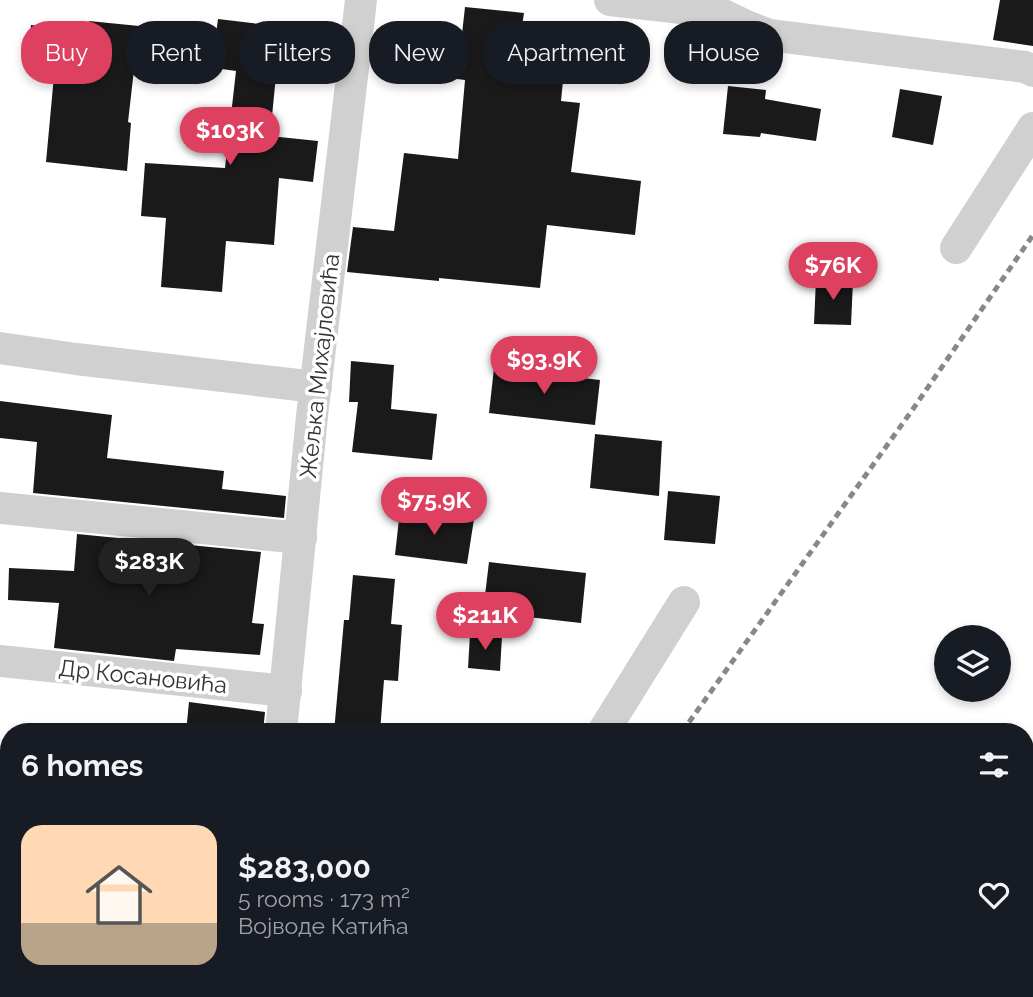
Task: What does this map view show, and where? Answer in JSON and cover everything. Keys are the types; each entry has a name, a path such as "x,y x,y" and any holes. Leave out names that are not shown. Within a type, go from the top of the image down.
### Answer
{"street":[{"name":"Жељка Михајловића","path":"282,723 316,387 361,0"},
{"path":"610,0 717,12 769,34 1025,67 1033,71"},
{"path":"956,248 1033,128"},
{"path":"0,348 316,387"},
{"path":"0,508 300,538"},
{"path":"609,723 684,602"},
{"name":"Др Косановића","path":"0,661 286,691"}],"building":[{"path":"1000,0 1033,0 1033,46 993,40"},
{"path":"465,7 524,13 523,21 483,21 483,84 563,84 561,101 580,103 571,172 641,181 635,235 547,225 540,288 347,272 353,227 394,231 404,153 458,159 465,84 469,84 469,21 463,21"},
{"path":"218,19 240,22 240,84 275,84 270,136 318,141 313,182 279,178 274,245 226,241 222,292 161,287 166,218 141,216 145,163 225,168 236,71 226,70 226,21"},
{"path":"112,23 126,25 126,84 132,84 127,171 46,162 53,84 112,84"},
{"path":"728,86 766,90 765,99 821,109 816,141 761,133 760,137 723,134"},
{"path":"900,89 942,96 933,145 892,137"},
{"path":"816,279 853,281 851,325 814,324"},
{"path":"351,361 394,365 391,409 437,414 432,460 352,452 358,402 349,402"},
{"path":"494,368 600,380 595,425 489,413"},
{"path":"0,401 112,415 107,458 224,471 222,489 286,496 284,518 33,493 37,442 0,438"},
{"path":"595,434 662,441 659,496 590,488"},
{"path":"668,491 720,496 715,544 664,540"},
{"path":"400,510 474,519 467,564 395,555"},
{"path":"77,534 261,552 252,623 264,624 260,655 176,649 174,661 54,648 59,603 8,600 9,568 74,571"},
{"path":"489,562 586,573 581,623 483,612"},
{"path":"353,575 395,579 391,624 402,625 398,681 384,680 381,723 335,723 344,620 349,620"},
{"path":"470,634 502,636 500,671 468,668"},
{"path":"189,702 265,712 264,723 187,723"}],"railway":[{"path":"688,723 913,409 1033,235"}]}
